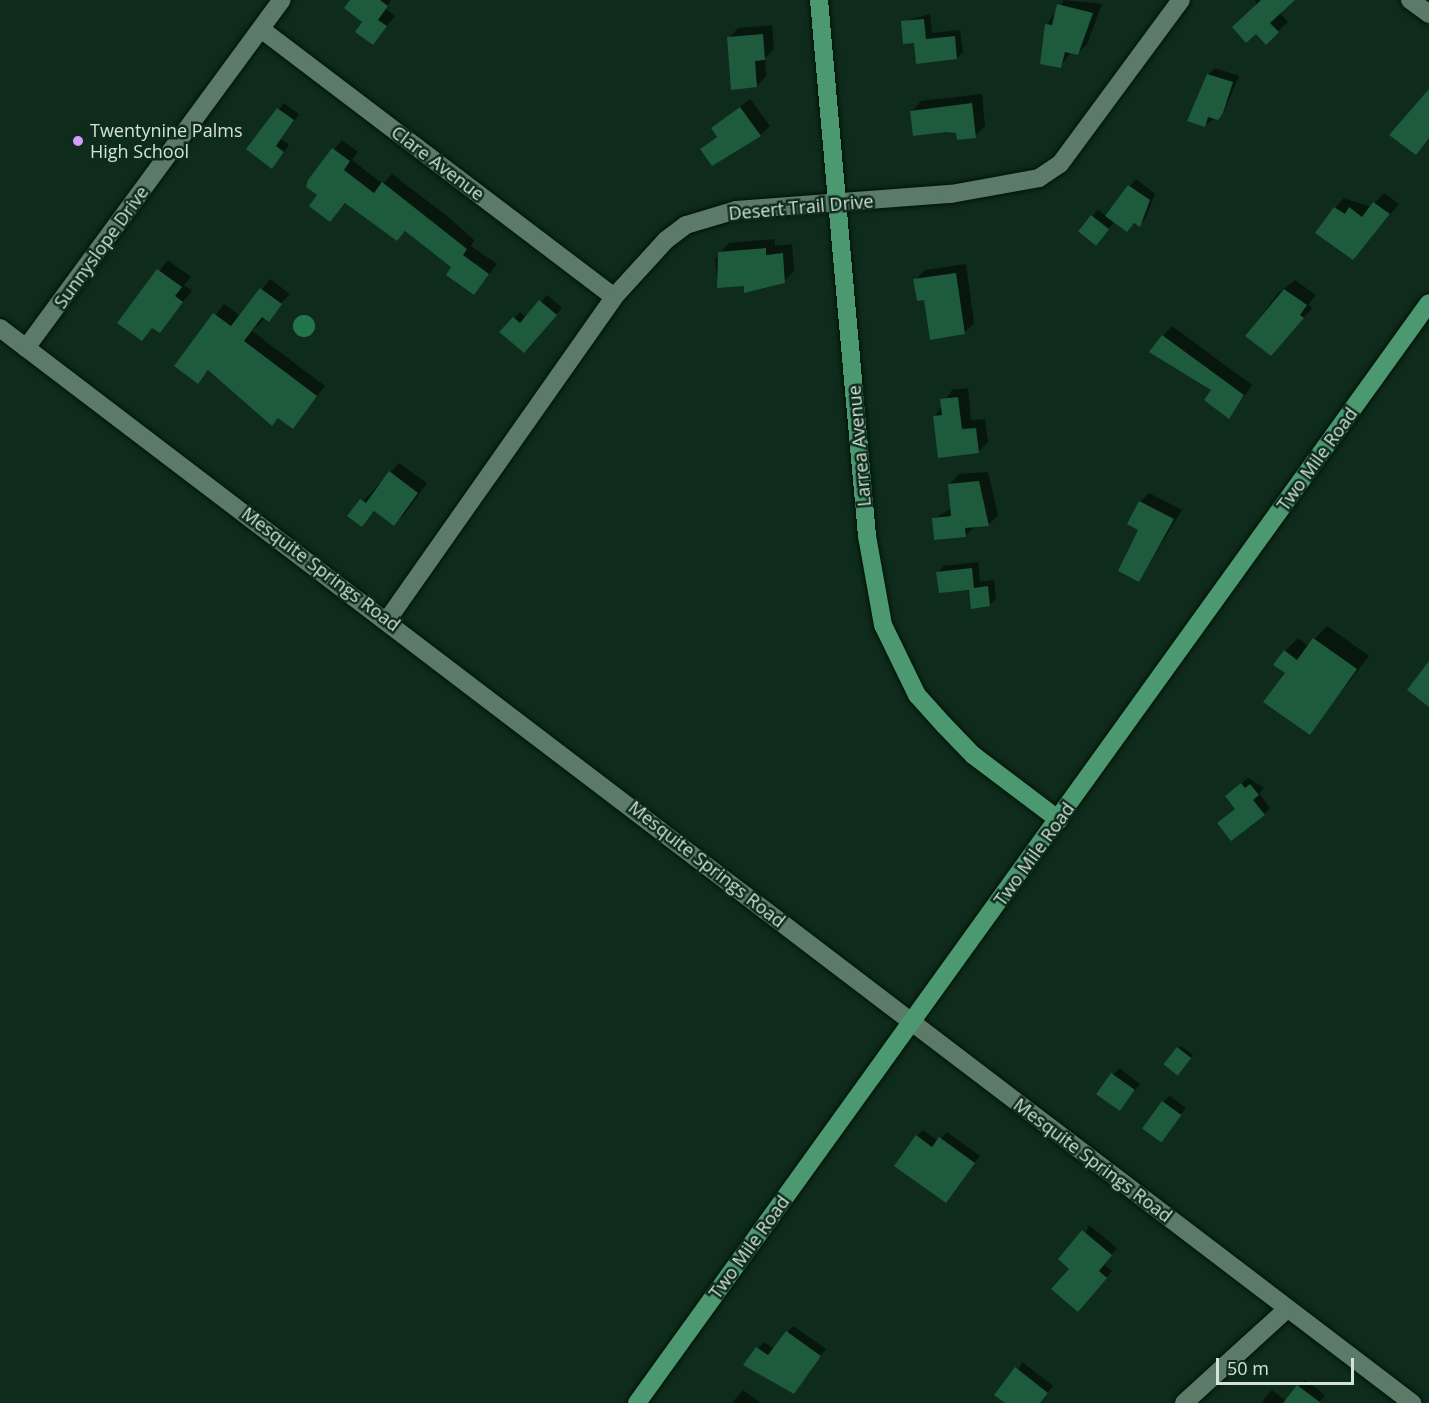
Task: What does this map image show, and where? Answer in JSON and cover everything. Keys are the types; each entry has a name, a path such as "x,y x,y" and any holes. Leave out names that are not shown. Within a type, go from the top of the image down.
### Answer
{"main road":[{"name":"Larrea Avenue","path":"819,0 867,536 883,625 917,695 937,718 973,755 1059,820"},
{"name":"Two Mile Road","path":"637,1403 911,1021 1059,820 1429,303"}],"street":[{"name":"Sunnyslope Drive","path":"26,348 282,0"},
{"name":"Desert Trail Drive","path":"388,619 614,297 686,225 736,210 838,204 992,189 1039,178 1060,164 1181,0"},
{"path":"1410,0 1429,14"},
{"name":"Clare Avenue","path":"261,29 614,297"},
{"name":"Mesquite Springs Road","path":"0,328 388,619 1412,1403"},
{"path":"1185,1403 1287,1309"}],"shaded area":[{"path":"304,315 312,318 315,326 312,334 304,337 296,334 293,326 296,318"}],"building":[{"path":"350,0 380,0 388,6 378,20 387,26 373,45 355,32 362,22 344,8"},
{"path":"1261,0 1295,0 1270,23 1279,32 1266,45 1256,34 1246,43 1232,27"},
{"path":"1057,4 1093,13 1078,55 1065,52 1061,68 1040,64 1045,24 1052,25"},
{"path":"924,19 926,39 955,36 957,59 916,64 914,43 903,44 901,21"},
{"path":"763,34 765,60 755,61 757,87 731,90 727,37"},
{"path":"1207,74 1233,82 1223,113 1218,120 1208,117 1205,127 1187,121"},
{"path":"1429,89 1429,138 1416,155 1389,135"},
{"path":"972,103 976,138 957,140 956,133 946,132 913,136 910,111"},
{"path":"740,107 761,136 712,166 700,149 717,137 711,128"},
{"path":"277,108 294,120 276,146 284,152 272,169 246,149"},
{"path":"332,148 350,161 344,170 374,193 382,182 467,249 463,255 489,274 474,295 446,275 451,267 405,231 397,241 345,203 330,222 309,206 317,195 306,187 308,180"},
{"path":"1128,185 1150,200 1140,227 1134,223 1127,232 1105,216"},
{"path":"1373,202 1390,214 1353,260 1315,233 1334,207 1345,214 1349,207 1362,217"},
{"path":"1091,215 1109,229 1096,246 1078,232"},
{"path":"766,248 766,255 783,253 785,283 744,293 744,286 717,288 718,252"},
{"path":"157,269 182,287 175,296 183,302 160,333 152,328 142,341 117,323"},
{"path":"956,273 965,334 930,340 924,300 917,301 913,279"},
{"path":"260,288 282,304 269,322 262,317 244,341 317,396 293,429 278,418 272,426 208,370 198,384 174,366 213,313 231,326"},
{"path":"1284,289 1307,305 1300,315 1304,318 1271,356 1245,336"},
{"path":"539,300 557,315 524,353 499,332 513,317 520,323"},
{"path":"1162,335 1244,395 1229,419 1204,400 1211,390 1149,352"},
{"path":"958,397 962,429 976,428 979,453 938,458 933,416 942,415 940,399"},
{"path":"389,471 418,493 394,526 374,511 362,527 347,516 360,499 366,503"},
{"path":"979,481 989,526 965,528 966,537 934,540 932,518 951,516 948,484"},
{"path":"1139,501 1174,519 1139,582 1118,571 1138,530 1127,524"},
{"path":"972,568 974,588 988,586 990,606 971,609 969,590 939,593 936,572"},
{"path":"1313,638 1357,669 1310,735 1263,702 1285,673 1273,665 1284,650 1297,660"},
{"path":"1429,661 1429,707 1407,690"},
{"path":"1241,783 1245,788 1250,784 1259,795 1253,800 1265,815 1231,841 1217,823 1235,809 1225,796"},
{"path":"1177,1047 1191,1058 1178,1075 1163,1064"},
{"path":"1111,1073 1135,1090 1120,1111 1096,1094"},
{"path":"1162,1101 1181,1115 1161,1143 1142,1129"},
{"path":"916,1135 932,1147 939,1137 975,1163 946,1203 894,1166"},
{"path":"1082,1230 1112,1255 1099,1271 1107,1278 1078,1312 1051,1289 1069,1269 1058,1259"},
{"path":"786,1331 821,1356 794,1394 743,1365 756,1347 768,1355"},
{"path":"1015,1367 1048,1393 1040,1403 1005,1403 994,1395"},
{"path":"1297,1385 1321,1403 1283,1403"}],"place":[{"name":"Twentynine Palms High School","path":"78,141"}]}
